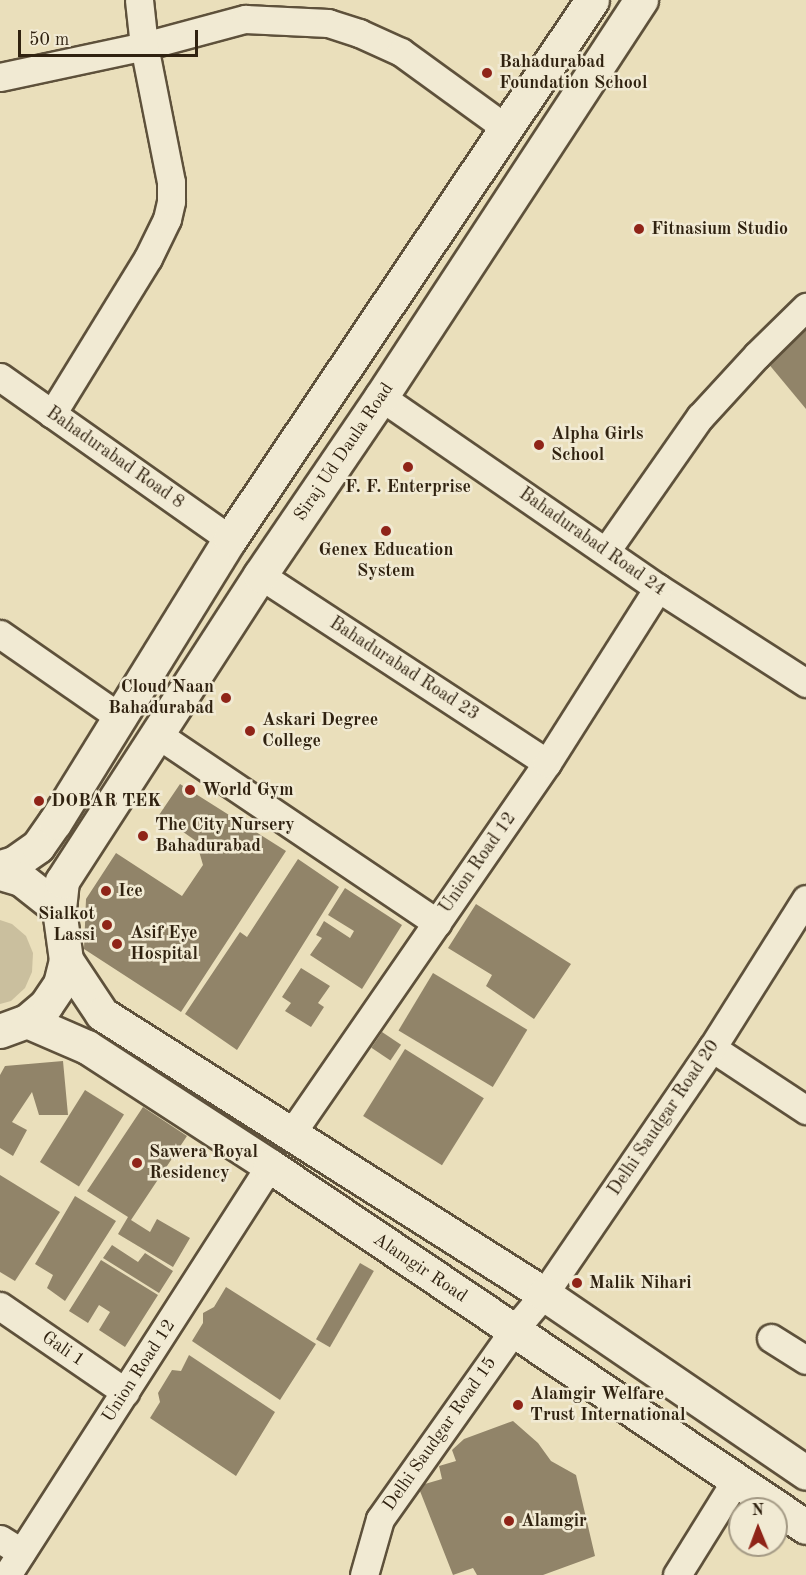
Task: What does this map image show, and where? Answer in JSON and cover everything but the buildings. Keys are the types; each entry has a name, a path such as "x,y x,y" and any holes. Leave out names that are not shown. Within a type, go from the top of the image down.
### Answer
{"main road":[{"path":"0,867 14,863 38,846 55,822 118,716 230,539 282,465 592,0"},
{"name":"Siraj Ud Daula Road","path":"66,960 59,909 62,881 260,575 381,397 641,0"},
{"path":"282,465 320,488"},
{"path":"0,873 21,879 59,909"},
{"path":"14,1026 46,1005 60,984 66,960"},
{"path":"66,960 102,1014 544,1294 806,1473"},
{"name":"Alamgir Road","path":"14,1026 87,1047 270,1166 806,1527"}],"street":[{"path":"52,414 148,258 167,219 171,201 171,182 144,46 139,0"},
{"path":"0,77 144,46 244,19 328,23 359,33 400,52 507,129"},
{"path":"606,551 700,417 756,355 806,308"},
{"name":"Bahadurabad Road 8","path":"0,377 230,539"},
{"name":"Bahadurabad Road 24","path":"381,397 658,588 806,683"},
{"name":"Bahadurabad Road 23","path":"260,575 547,763"},
{"name":"Union Road 12","path":"291,1134 547,763 658,588"},
{"path":"0,634 118,716"},
{"path":"157,734 437,923"},
{"name":"Delhi Saudgar Road 20","path":"513,1331 544,1294 712,1048 806,898"},
{"path":"712,1048 806,1110"},
{"name":"Union Road 12","path":"7,1575 11,1545 125,1392 270,1166"},
{"name":"Gali 1","path":"0,1306 125,1392"},
{"name":"Delhi Saudgar Road 15","path":"364,1575 380,1519 513,1331"},
{"path":"771,1338 806,1360"},
{"path":"677,1575 736,1480"}],"shaded area":[{"path":"0,920 12,924 26,936 33,953 32,972 25,988 11,1001 0,1004"}],"place":[{"name":"Bahadurabad Foundation School","path":"487,73"},
{"name":"Fitnasium Studio","path":"639,229"},
{"name":"Alpha Girls School","path":"539,445"},
{"name":"F. F. Enterprise","path":"408,467"},
{"name":"Genex Education System","path":"386,531"},
{"name":"Cloud Naan Bahadurabad","path":"226,698"},
{"name":"Askari Degree College","path":"250,731"},
{"name":"World Gym","path":"190,790"},
{"name":"DOBAR TEK","path":"39,801"},
{"name":"The City Nursery Bahadurabad","path":"143,836"},
{"name":"Ice","path":"106,891"},
{"name":"Sialkot Lassi","path":"107,925"},
{"name":"Asif Eye Hospital","path":"117,944"},
{"name":"Sawera Royal Residency","path":"137,1163"},
{"name":"Malik Nihari","path":"577,1283"},
{"name":"Alamgir Welfare Trust International","path":"518,1405"},
{"name":"Alamgir","path":"509,1521"}]}
